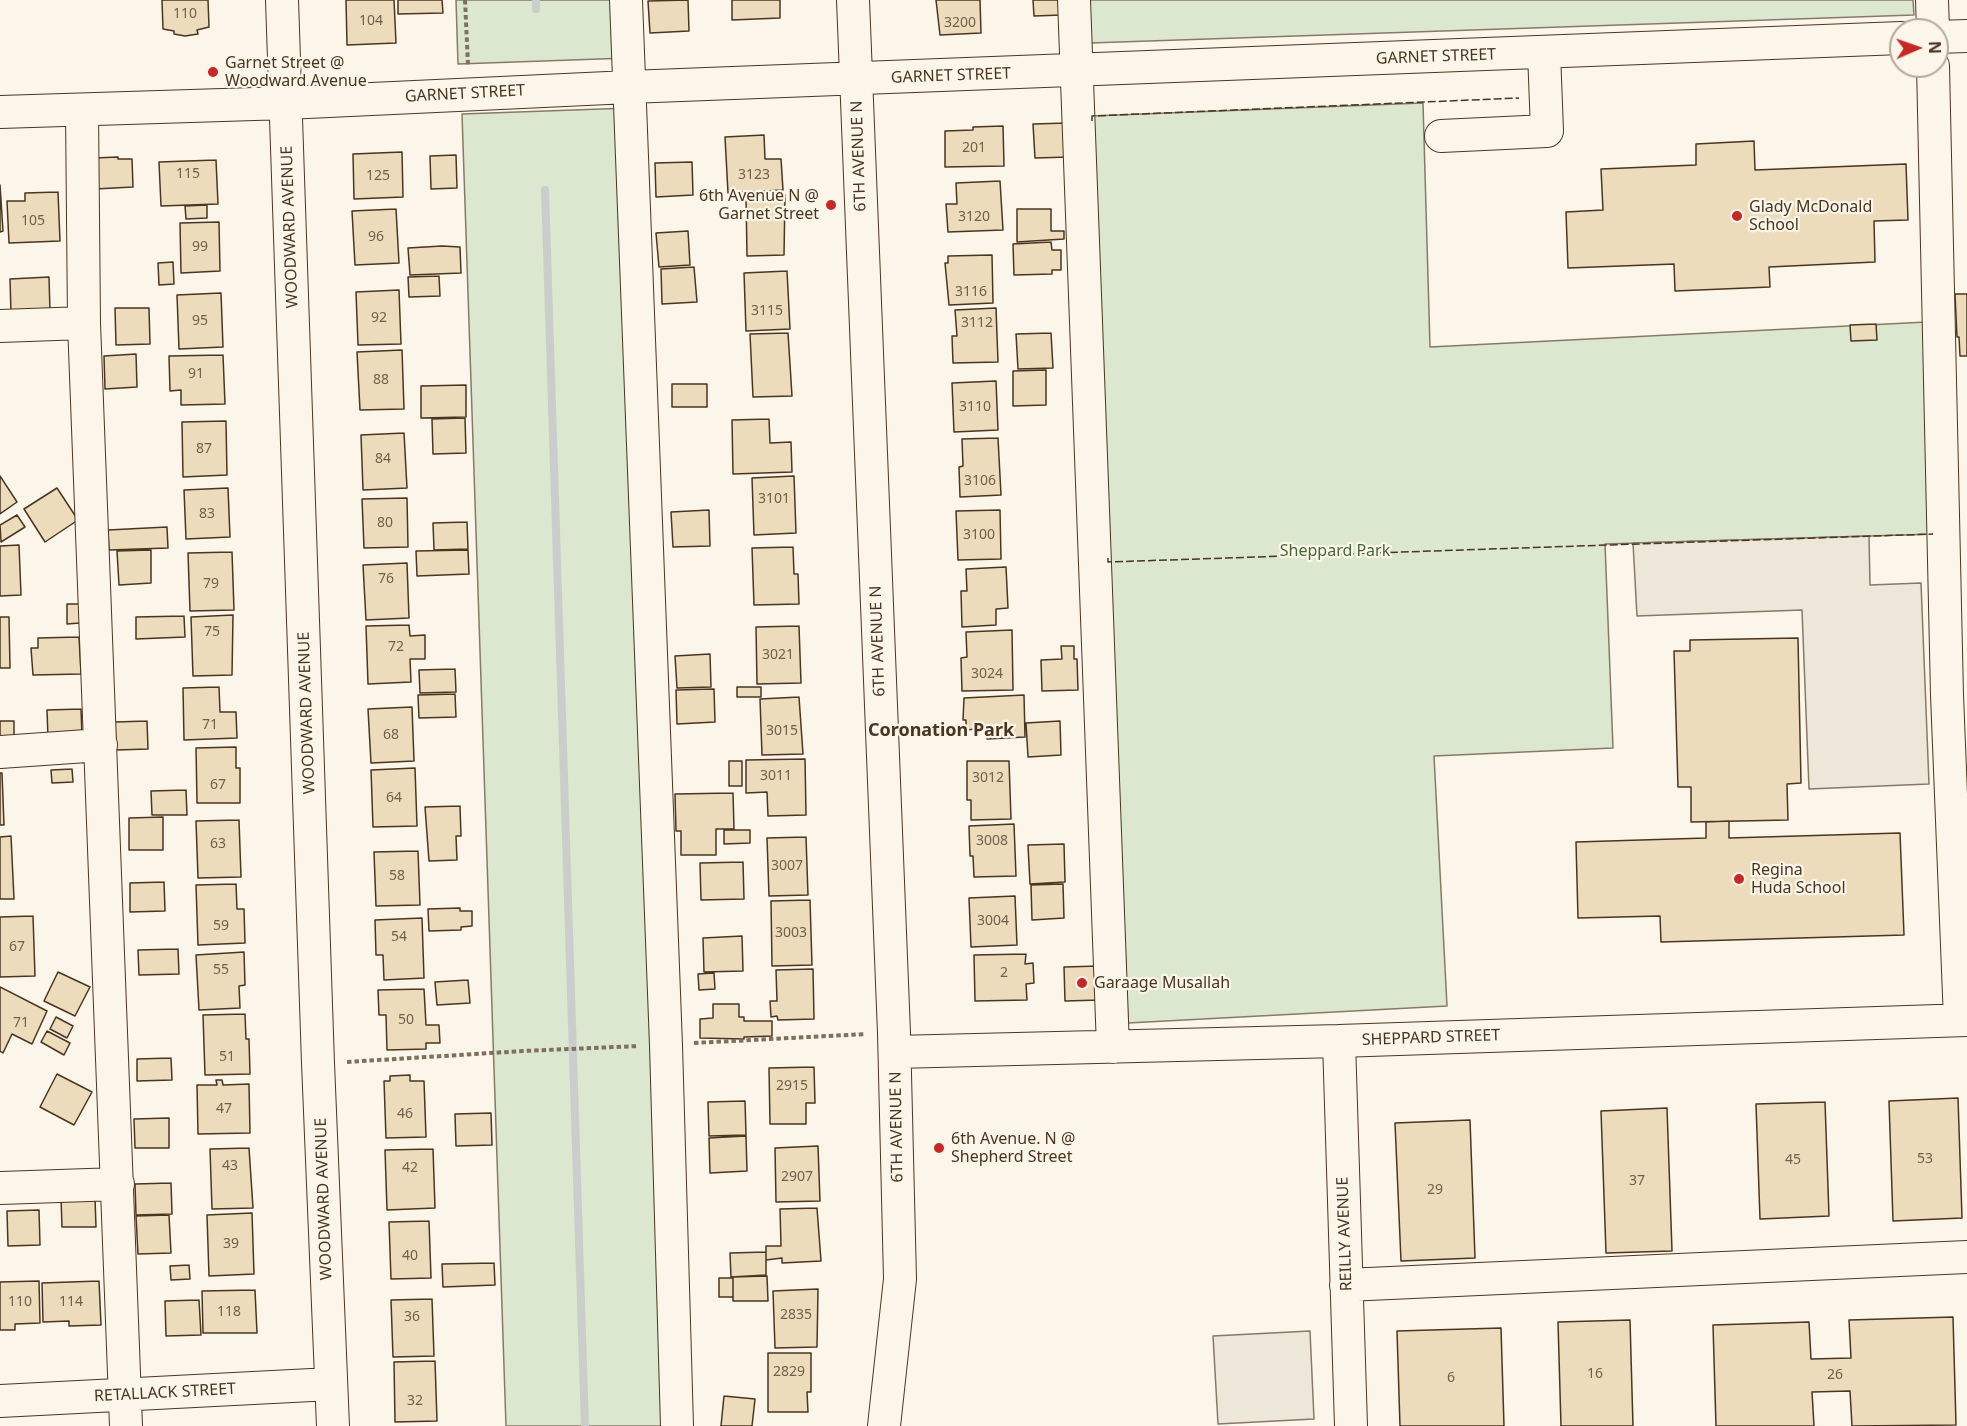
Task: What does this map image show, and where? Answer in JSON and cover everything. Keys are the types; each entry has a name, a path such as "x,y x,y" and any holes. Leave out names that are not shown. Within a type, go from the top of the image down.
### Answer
{"street":[{"name":"WOODWARD AVENUE","path":"282,0 318,1063 333,1426"},
{"path":"626,0 666,1045 677,1426"},
{"name":"6TH AVENUE N","path":"853,0 894,1042 900,1279 884,1426"},
{"path":"1074,0 1113,1047"},
{"path":"1932,0 1932,18"},
{"path":"1949,37 1967,36"},
{"name":"GARNET STREET","path":"0,111 286,103 629,87 1889,38"},
{"path":"1441,136 1547,131 1544,52"},
{"path":"1933,78 1957,694 1964,1020"},
{"path":"82,110 84,323 126,1426"},
{"path":"0,326 84,323"},
{"path":"0,752 101,745"},
{"name":"SHEPPARD STREET","path":"894,1042 1113,1047 1964,1020"},
{"name":"REILLY AVENUE","path":"1339,1041 1350,1426"},
{"path":"0,1188 118,1184"},
{"path":"1346,1285 1967,1257"},
{"name":"RETALLACK STREET","path":"0,1401 331,1384"}],"path":[{"path":"465,0 469,94"},
{"path":"318,1063 666,1045 894,1042"}],"green space":[{"path":"456,0 626,0 628,58 458,64"},
{"path":"1088,0 1913,0 1914,15 1090,43"},
{"name":"Sheppard Park","path":"1423,103 1430,347 1927,322 1936,534 1605,544 1613,748 1434,756 1447,1006 1128,1023 1092,116"},
{"path":"629,108 677,1426 506,1426 462,114"}],"shaded area":[{"path":"1869,536 1870,585 1921,583 1929,784 1809,789 1802,610 1637,616 1633,543"},
{"path":"1310,1331 1314,1419 1218,1424 1213,1336"}],"building":[{"path":"162,0 208,0 209,27 197,30 198,34 185,36 163,29"},
{"path":"346,0 394,0 396,43 347,45"},
{"path":"398,0 442,0 443,13 398,14"},
{"path":"688,0 689,31 650,33 648,1"},
{"path":"732,0 780,0 780,18 732,20"},
{"path":"936,0 980,0 981,33 940,35"},
{"path":"1033,0 1061,0 1062,15 1034,16"},
{"path":"1068,123 1069,157 1035,158 1033,124"},
{"path":"1003,126 1004,166 945,167 945,131"},
{"path":"764,135 765,159 781,159 783,190 728,193 725,137"},
{"name":"Glady McDonald School","path":"1754,141 1755,170 1906,164 1908,220 1874,221 1875,262 1769,267 1770,287 1675,291 1674,264 1568,268 1566,212 1603,210 1601,169 1696,165 1696,144"},
{"path":"402,152 403,197 354,199 353,154"},
{"path":"456,155 457,188 431,189 430,156"},
{"path":"118,157 118,159 132,159 133,187 95,189 94,158"},
{"path":"216,160 218,204 161,206 159,162"},
{"path":"692,162 693,195 656,197 655,163"},
{"path":"1000,181 1003,230 948,232 946,204 957,204 956,183"},
{"path":"0,185 3,231 0,232"},
{"path":"58,192 60,241 9,243 7,201 25,201 25,193"},
{"path":"785,195 784,255 747,256 746,196"},
{"path":"207,205 207,218 186,219 185,206"},
{"path":"396,209 399,263 355,265 352,211"},
{"path":"1017,209 1051,209 1051,231 1064,231 1064,239 1017,242"},
{"path":"219,222 220,271 181,273 180,223"},
{"path":"688,231 690,265 659,267 656,233"},
{"path":"1051,242 1052,250 1061,250 1061,270 1052,270 1052,274 1014,275 1013,244"},
{"path":"460,247 461,273 410,275 408,248"},
{"path":"992,255 993,303 949,305 945,263 948,263 948,256"},
{"path":"173,262 174,284 159,285 158,263"},
{"path":"694,267 697,302 662,304 661,269"},
{"path":"787,271 790,329 746,331 744,273"},
{"path":"439,276 440,296 409,297 408,277"},
{"path":"49,277 50,312 11,313 10,279"},
{"path":"399,290 401,344 358,345 356,292"},
{"path":"221,293 223,347 179,349 177,295"},
{"path":"1955,294 1967,294 1967,356 1960,356"},
{"path":"115,308 149,308 150,344 116,345"},
{"path":"996,308 998,362 953,363 952,336 957,336 955,310"},
{"path":"1876,324 1877,340 1851,341 1850,325"},
{"path":"788,333 792,396 753,397 750,334"},
{"path":"1051,333 1053,368 1018,369 1016,334"},
{"path":"402,350 404,409 360,410 357,352"},
{"path":"136,354 137,387 105,389 104,356"},
{"path":"223,355 225,404 181,405 181,390 170,391 169,356"},
{"path":"1046,370 1046,405 1013,406 1013,371"},
{"path":"996,381 998,430 954,432 952,383"},
{"path":"672,384 707,384 707,407 672,407"},
{"path":"466,385 466,417 421,418 421,386"},
{"path":"465,418 466,453 433,454 432,419"},
{"path":"769,419 770,443 791,442 792,472 733,474 732,420"},
{"path":"226,421 227,475 183,477 182,422"},
{"path":"404,433 407,488 363,490 361,435"},
{"path":"998,438 1001,495 960,497 959,467 963,466 962,439"},
{"path":"0,476 17,502 0,514"},
{"path":"794,476 796,533 754,535 752,478"},
{"path":"57,488 78,520 45,542 24,509"},
{"path":"228,488 230,537 186,539 184,490"},
{"path":"407,498 408,547 364,548 362,499"},
{"path":"709,510 710,546 673,547 671,512"},
{"path":"1000,510 1001,559 958,560 956,511"},
{"path":"17,515 25,527 1,542 0,525"},
{"path":"467,522 468,549 434,550 433,523"},
{"path":"167,527 168,548 109,550 108,530"},
{"path":"19,545 21,595 0,596 0,546"},
{"path":"793,547 794,574 798,574 799,604 754,605 752,548"},
{"path":"151,550 151,583 119,585 117,551"},
{"path":"468,550 469,574 417,576 416,551"},
{"path":"232,552 234,610 190,611 188,553"},
{"path":"407,563 409,618 366,620 363,565"},
{"path":"1006,567 1008,608 996,609 996,625 962,627 961,591 967,591 966,569"},
{"path":"67,604 80,604 80,623 67,624"},
{"path":"233,615 232,675 193,676 191,617"},
{"path":"184,616 185,637 136,639 136,617"},
{"path":"0,617 9,617 10,668 0,668"},
{"path":"409,625 410,636 425,635 425,659 410,659 411,682 368,684 366,626"},
{"path":"799,626 801,683 757,684 756,627"},
{"path":"1012,630 1013,690 962,691 961,658 967,657 966,632"},
{"path":"79,637 81,674 33,675 31,648 38,648 38,638"},
{"path":"1798,638 1801,783 1787,784 1788,820 1691,822 1691,787 1678,787 1674,651 1690,651 1690,640"},
{"path":"1061,646 1074,646 1074,659 1077,659 1078,690 1042,691 1041,660 1062,659"},
{"path":"710,654 711,687 677,688 675,656"},
{"path":"455,669 456,692 420,693 419,670"},
{"path":"219,687 220,712 236,712 237,738 184,740 183,688"},
{"path":"737,687 761,687 761,697 737,697"},
{"path":"714,689 715,722 677,724 676,690"},
{"path":"455,694 456,717 419,718 418,695"},
{"path":"1024,695 1025,737 987,739 986,728 966,730 966,720 963,720 964,698"},
{"path":"799,697 803,754 762,755 760,699"},
{"path":"412,707 414,761 371,763 368,709"},
{"path":"81,709 82,737 48,738 47,710"},
{"path":"0,721 14,721 14,740 0,741"},
{"path":"147,721 148,749 116,750 115,722"},
{"path":"1060,721 1061,755 1028,757 1026,723"},
{"path":"236,747 236,768 240,768 240,803 197,803 196,748"},
{"path":"805,759 806,815 768,816 767,792 746,793 746,760"},
{"path":"729,761 742,761 742,786 729,786"},
{"path":"967,761 1009,761 1011,819 971,820 971,800 967,800"},
{"path":"415,768 417,826 373,827 371,770"},
{"path":"72,769 73,782 52,783 51,770"},
{"path":"0,773 2,773 4,825 0,825"},
{"path":"186,790 187,815 152,815 151,791"},
{"path":"733,793 734,829 716,829 716,855 681,855 681,831 676,831 675,794"},
{"path":"460,806 461,836 456,836 457,860 429,861 425,807"},
{"path":"163,817 163,850 129,850 129,818"},
{"path":"239,820 241,877 198,878 196,821"},
{"name":"Regina Huda School","path":"1729,821 1729,838 1900,833 1904,935 1661,942 1660,916 1578,918 1576,842 1706,838 1706,822"},
{"path":"1014,824 1016,876 974,877 973,856 970,856 969,826"},
{"path":"724,830 750,830 750,843 724,844"},
{"path":"11,836 14,899 0,899 0,837"},
{"path":"806,837 808,895 769,896 767,838"},
{"path":"1064,844 1065,882 1030,884 1028,845"},
{"path":"418,851 420,905 376,906 374,852"},
{"path":"743,862 744,899 701,900 700,863"},
{"path":"164,882 165,911 130,912 130,883"},
{"path":"236,884 237,909 244,909 245,943 198,945 196,885"},
{"path":"1063,884 1064,918 1032,920 1031,885"},
{"path":"1015,896 1017,945 971,947 969,898"},
{"path":"810,900 812,965 772,966 771,901"},
{"path":"460,908 460,911 472,911 472,926 461,927 461,930 429,931 428,909"},
{"path":"33,916 35,976 0,977 0,917"},
{"path":"422,918 424,978 384,980 383,955 376,955 375,920"},
{"path":"742,936 743,971 704,972 703,938"},
{"path":"178,949 179,974 139,975 138,950"},
{"path":"244,952 245,985 239,986 240,1008 199,1010 196,955"},
{"path":"1026,954 1025,964 1033,963 1034,983 1026,984 1027,1000 975,1001 974,955"},
{"name":"Garaage Musallah","path":"1099,966 1100,1000 1065,1001 1064,967"},
{"path":"813,969 814,1019 778,1020 777,1016 771,1017 770,1001 777,1001 776,970"},
{"path":"58,972 90,987 75,1016 44,1001"},
{"path":"714,973 715,989 699,990 698,974"},
{"path":"468,980 470,1003 437,1005 435,982"},
{"path":"0,987 47,1011 32,1044 12,1034 3,1053 0,1051"},
{"path":"424,989 426,1025 439,1025 440,1043 426,1043 426,1049 387,1050 386,1015 379,1015 378,990"},
{"path":"713,1004 739,1004 739,1017 744,1017 744,1021 772,1021 772,1036 744,1037 744,1039 700,1038 700,1019 713,1018"},
{"path":"245,1014 246,1039 249,1039 250,1074 205,1075 203,1015"},
{"path":"56,1017 73,1026 67,1038 50,1029"},
{"path":"47,1031 70,1043 64,1055 41,1042"},
{"path":"171,1058 172,1080 137,1081 137,1059"},
{"path":"814,1067 815,1103 806,1103 806,1124 770,1124 769,1068"},
{"path":"57,1074 92,1092 74,1125 40,1107"},
{"path":"410,1075 410,1081 424,1081 426,1137 386,1138 384,1081 390,1081 390,1076"},
{"path":"216,1080 222,1080 223,1085 249,1084 250,1133 198,1134 197,1085 217,1085"},
{"path":"1958,1098 1962,1218 1893,1221 1889,1101"},
{"path":"745,1101 746,1135 709,1136 708,1102"},
{"path":"1825,1102 1829,1216 1760,1219 1756,1104"},
{"path":"1667,1108 1672,1251 1606,1253 1601,1111"},
{"path":"491,1113 492,1145 456,1146 455,1114"},
{"path":"169,1118 169,1148 135,1148 134,1119"},
{"path":"1470,1120 1475,1258 1401,1261 1395,1123"},
{"path":"746,1136 747,1171 710,1173 709,1138"},
{"path":"818,1146 820,1201 776,1202 775,1148"},
{"path":"249,1148 253,1208 212,1209 210,1149"},
{"path":"433,1149 435,1208 387,1210 385,1150"},
{"path":"171,1183 172,1214 136,1215 135,1184"},
{"path":"61,1198 95,1198 96,1227 62,1227"},
{"path":"817,1208 821,1261 782,1263 782,1258 766,1260 766,1246 781,1246 780,1209"},
{"path":"39,1210 40,1245 8,1246 7,1211"},
{"path":"252,1213 254,1274 209,1276 207,1215"},
{"path":"169,1215 171,1253 138,1254 136,1216"},
{"path":"429,1221 431,1278 391,1279 389,1222"},
{"path":"766,1252 766,1275 731,1277 730,1253"},
{"path":"494,1263 495,1285 443,1287 442,1264"},
{"path":"189,1265 190,1279 171,1280 170,1266"},
{"path":"767,1276 768,1301 733,1301 733,1277"},
{"path":"719,1278 733,1278 733,1297 719,1297"},
{"path":"39,1281 40,1323 15,1324 15,1330 0,1330 0,1282"},
{"path":"99,1281 101,1325 69,1326 69,1321 43,1322 42,1283"},
{"path":"818,1289 817,1347 775,1348 773,1291"},
{"path":"255,1290 257,1333 203,1333 202,1291"},
{"path":"432,1299 434,1356 393,1357 391,1300"},
{"path":"199,1300 201,1335 166,1336 165,1301"},
{"path":"1953,1317 1956,1425 1852,1426 1850,1391 1812,1392 1814,1426 1716,1426 1713,1325 1809,1322 1811,1359 1851,1358 1849,1320"},
{"path":"1630,1320 1633,1426 1561,1426 1558,1322"},
{"path":"1501,1328 1504,1426 1400,1426 1397,1331"},
{"path":"768,1353 811,1353 811,1392 807,1392 808,1412 768,1412"},
{"path":"435,1361 437,1421 395,1422 394,1362"},
{"path":"724,1396 755,1399 752,1426 721,1426"}],"waterway":[{"path":"536,0 536,9"},
{"path":"545,190 585,1426"}],"fence":[{"path":"1092,121 1092,116 1519,98"},
{"path":"1108,558 1108,562 1933,534"}],"place":[{"name":"Garnet Street @ Woodward Avenue","path":"213,72"},
{"name":"6th Avenue N @ Garnet Street","path":"831,205"},
{"name":"Glady McDonald School","path":"1737,216"},
{"name":"Regina Huda School","path":"1739,879"},
{"name":"Garaage Musallah","path":"1082,983"},
{"name":"6th Avenue. N @ Shepherd Street","path":"939,1148"}],"district":[{"name":"Coronation Park","path":"941,731"}]}
